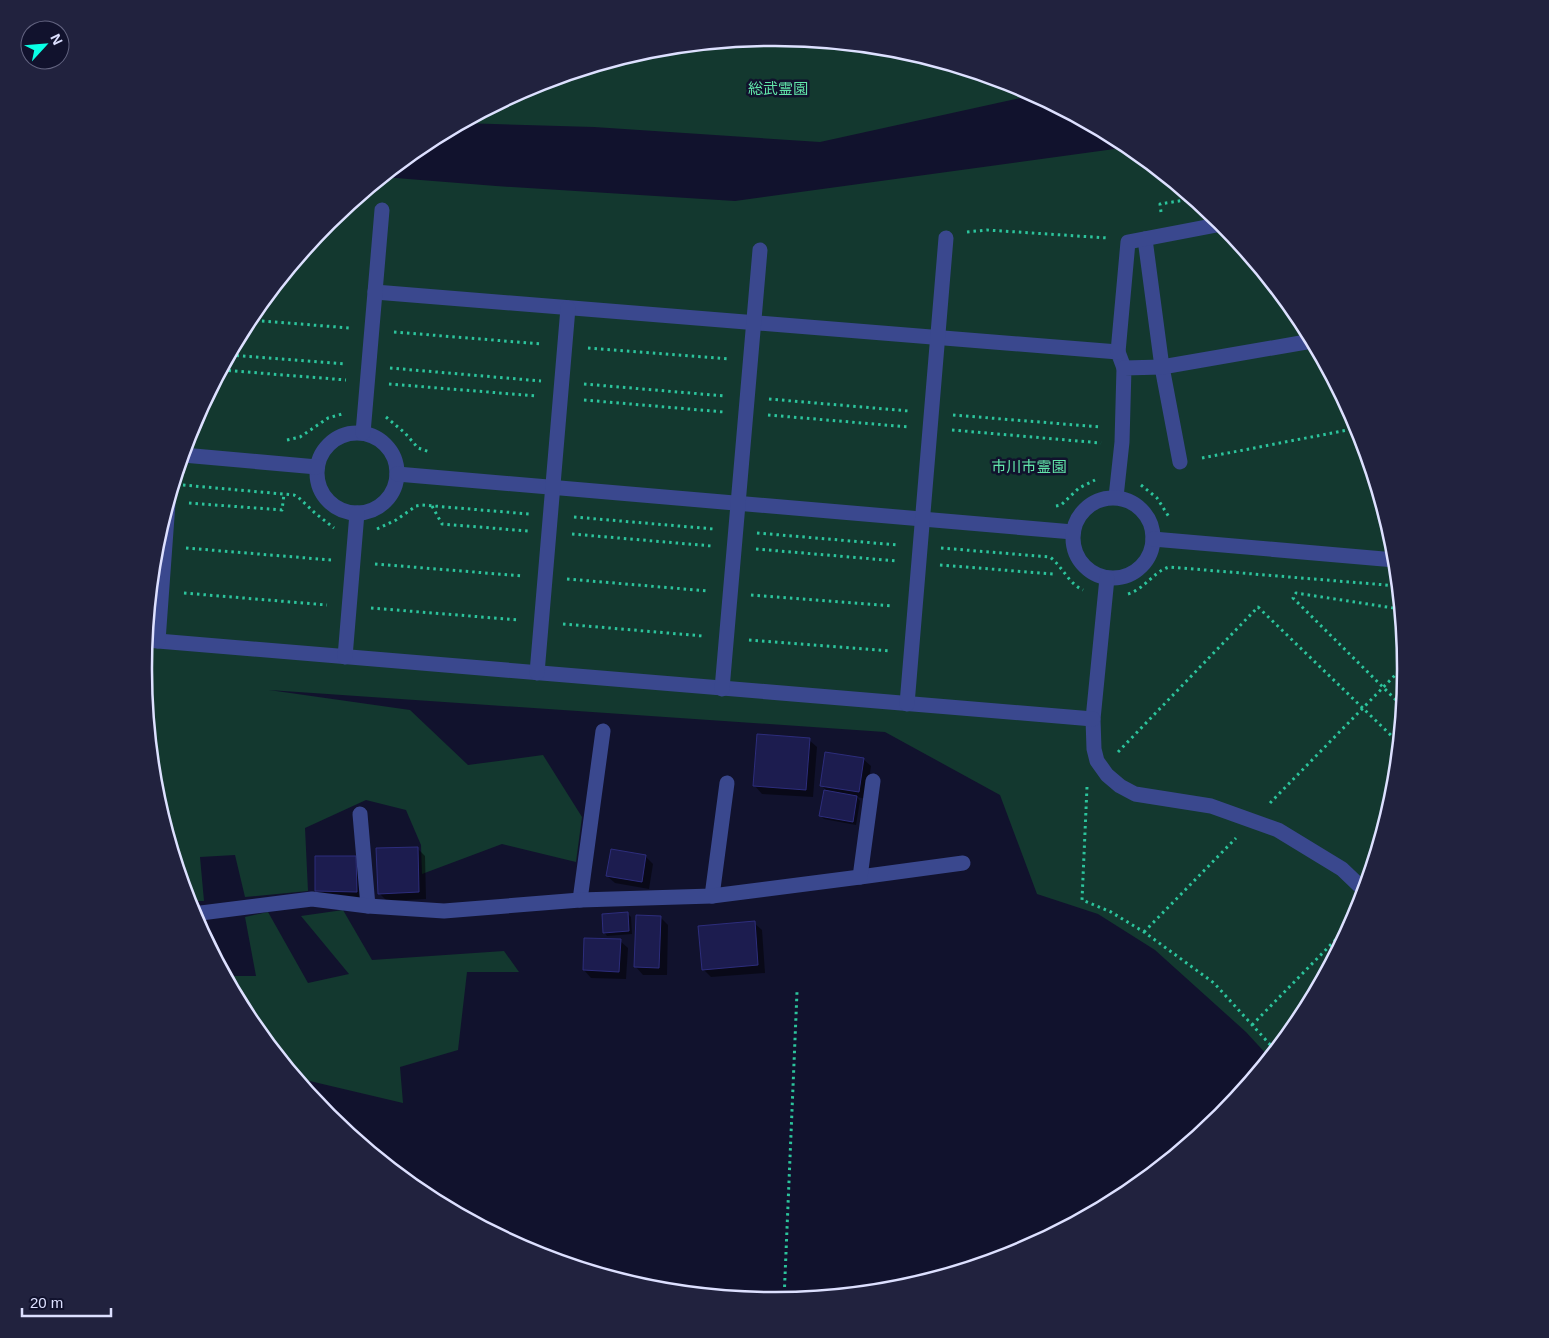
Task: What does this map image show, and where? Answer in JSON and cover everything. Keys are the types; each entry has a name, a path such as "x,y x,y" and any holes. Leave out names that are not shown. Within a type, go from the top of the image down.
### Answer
{"street":[{"path":"363,433 382,210"},
{"path":"1116,498 1122,428 1124,368 1118,352 1128,242 1212,226"},
{"path":"907,704 946,238"},
{"path":"1146,238 1162,367 1180,462"},
{"path":"722,689 760,250"},
{"path":"375,292 1118,352"},
{"path":"537,673 568,308"},
{"path":"1124,368 1162,367 1304,342"},
{"path":"351,432 363,433 378,438 386,444 396,460 395,488 384,503 368,512 357,513 340,509 326,497 317,481 317,467 322,453 334,439 351,432"},
{"path":"190,456 317,467"},
{"path":"397,474 1073,532"},
{"path":"1107,498 1116,498 1126,499 1142,509 1151,526 1153,539 1150,553 1140,568 1123,577 1107,578 1096,574 1081,562 1073,546 1073,532 1077,518 1090,504 1107,498"},
{"path":"345,657 357,513"},
{"path":"1153,539 1387,559"},
{"path":"153,634 160,569"},
{"path":"1107,578 1093,719 1094,749 1097,761 1107,775 1120,786 1135,794 1211,806 1278,830 1342,869 1358,885"},
{"path":"153,641 1093,719"},
{"path":"580,900 603,730"},
{"path":"860,877 873,782"},
{"path":"712,896 727,783"},
{"path":"360,814 368,906"},
{"path":"202,913 312,899 368,906 444,911 580,900 712,896 963,863"}],"path":[{"path":"1163,220 1160,204 1184,200"},
{"path":"946,238 987,230 1114,238 1128,242"},
{"path":"259,321 750,361"},
{"path":"237,356 1122,428"},
{"path":"228,371 1121,444"},
{"path":"282,440 300,437 328,418 348,411"},
{"path":"383,414 405,433 418,448 432,452"},
{"path":"1180,462 1349,430"},
{"path":"1049,506 1062,505 1079,488 1098,479"},
{"path":"1138,484 1157,498 1170,518 1175,518"},
{"path":"180,485 284,494 298,497 337,530"},
{"path":"188,503 282,510 284,494"},
{"path":"374,530 396,520 422,504 530,514"},
{"path":"568,517 715,529"},
{"path":"754,533 899,545"},
{"path":"937,548 1050,558 1071,582 1084,591"},
{"path":"1126,595 1144,587 1162,570 1169,567 1392,585"},
{"path":"1394,608 1296,593 1293,598 1396,700"},
{"path":"1102,768 1258,607 1393,737"},
{"path":"1144,932 1397,674"},
{"path":"1094,749 1088,770 1082,900 1111,912 1144,932 1214,983 1270,1046"},
{"path":"1252,1025 1334,941"},
{"path":"784,1291 797,992"}],"green space":[{"name":"総武霊園","path":"774,46 856,52 896,58 936,67 975,79 1022,98 820,142 594,127 475,123 499,110 536,94 574,79 613,67 693,52"},
{"name":"市川市霊園","path":"1116,149 1154,175 1185,201 1243,258 1269,290 1314,358 1350,431 1376,508 1392,588 1396,628 1396,710 1392,750 1376,830 1350,907 1314,980 1265,1053 1246,1032 1155,950 1098,914 1037,894 1000,795 885,732 269,690 410,710 468,765 543,755 582,817 576,862 502,844 422,874 421,845 406,810 366,800 305,828 308,891 245,897 235,855 200,857 204,901 197,901 173,830 157,750 153,710 152,669 153,628 157,588 173,508 199,431 235,358 280,290 306,258 334,229 392,178 735,201"},
{"path":"343,910 372,960 504,951 519,972 467,972 458,1050 400,1067 403,1103 306,1080 280,1048 233,976 256,976 245,917 268,912 308,983 349,974 301,916"}],"building":[{"path":"757,734 810,738 806,790 753,786"},
{"path":"825,752 864,758 859,792 820,786"},
{"path":"824,790 857,796 853,822 819,816"},
{"path":"418,847 419,892 378,894 376,848"},
{"path":"611,849 646,855 642,882 606,876"},
{"path":"315,856 356,856 357,892 315,891"},
{"path":"628,912 629,931 603,933 602,914"},
{"path":"636,915 661,916 659,968 634,967"},
{"path":"755,921 758,965 702,970 698,926"},
{"path":"584,938 621,939 619,972 583,970"}]}
